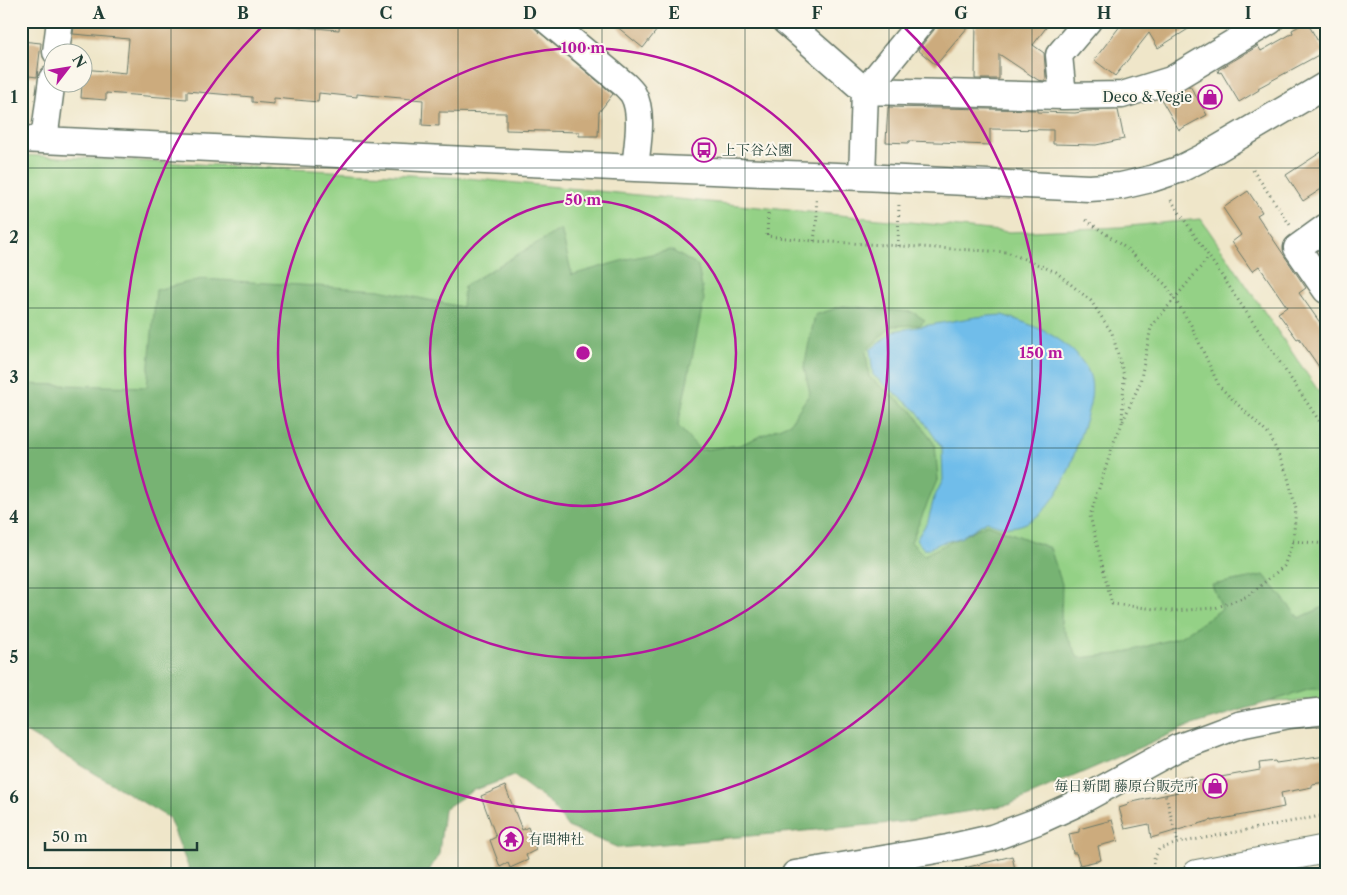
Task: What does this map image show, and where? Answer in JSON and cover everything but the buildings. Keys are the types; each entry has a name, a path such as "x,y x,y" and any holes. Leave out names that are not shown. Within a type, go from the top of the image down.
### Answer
{"main road":[{"path":"1197,874 1326,849"}],"street":[{"path":"57,42 60,21"},
{"path":"548,21 625,85 633,94 639,118 635,168"},
{"path":"785,21 865,91 1063,96 1122,95 1171,80 1270,21"},
{"path":"862,176 865,91 922,21"},
{"path":"1063,96 1059,55 1088,21"},
{"path":"48,92 33,140 635,168 862,176 1089,188 1121,186 1178,170 1202,158 1326,85"},
{"path":"1326,227 1297,248 1326,290"},
{"path":"795,874 948,848 992,838 1038,821 1072,805 1177,748 1238,725 1289,715 1326,711"}],"path":[{"path":"1253,170 1302,243"},
{"path":"814,241 817,217 816,194"},
{"path":"898,246 899,196"},
{"path":"1171,200 1326,431"},
{"path":"768,214 767,236 814,241 1007,252 1056,272 1092,301 1112,333 1124,376 1122,424"},
{"path":"1086,220 1128,248 1166,286 1174,299 1191,326 1219,386 1270,436 1287,474 1296,509 1293,541 1284,566 1248,596 1215,608 1173,611 1112,604 1090,516 1115,439 1140,383 1151,327 1174,299 1209,257"},
{"path":"1293,541 1326,544"},
{"path":"1160,775 1178,844"},
{"path":"1153,874 1153,861 1158,849 1326,816"}],"green space":[{"path":"21,155 467,178 1010,232 1120,227 1201,219 1326,402 1326,700 1235,703 1061,664 928,592 149,397 21,393"},
{"path":"561,229 572,275 628,259 671,250 698,266 704,299 678,426 700,450 740,445 790,423 810,393 804,367 815,315 843,306 912,312 925,320 920,325 892,326 866,351 869,377 913,412 935,445 938,478 911,542 924,555 987,524 1050,548 1062,584 1061,624 1078,658 1119,654 1180,637 1222,609 1212,585 1264,575 1299,618 1326,606 1326,689 1311,689 1189,726 1008,805 902,822 619,848 568,827 550,803 514,776 472,791 444,809 439,854 427,874 191,874 169,818 21,729 21,384 147,387 156,290 202,279 380,290 462,307 464,286"}],"water":[{"path":"1002,315 1050,334 1071,349 1079,358 1087,369 1092,386 1087,415 1065,478 1059,490 1044,510 1024,524 1012,527 1000,526 987,521 960,538 925,550 916,540 928,521 934,498 943,480 942,448 917,411 873,375 870,350 894,331 976,317"}],"place":[{"name":"Deco & Vegie","path":"1210,97"},
{"name":"上下谷公園","path":"704,150"},
{"name":"毎日新聞 藤原台販売所","path":"1215,786"},
{"name":"有間神社","path":"511,839"}]}
